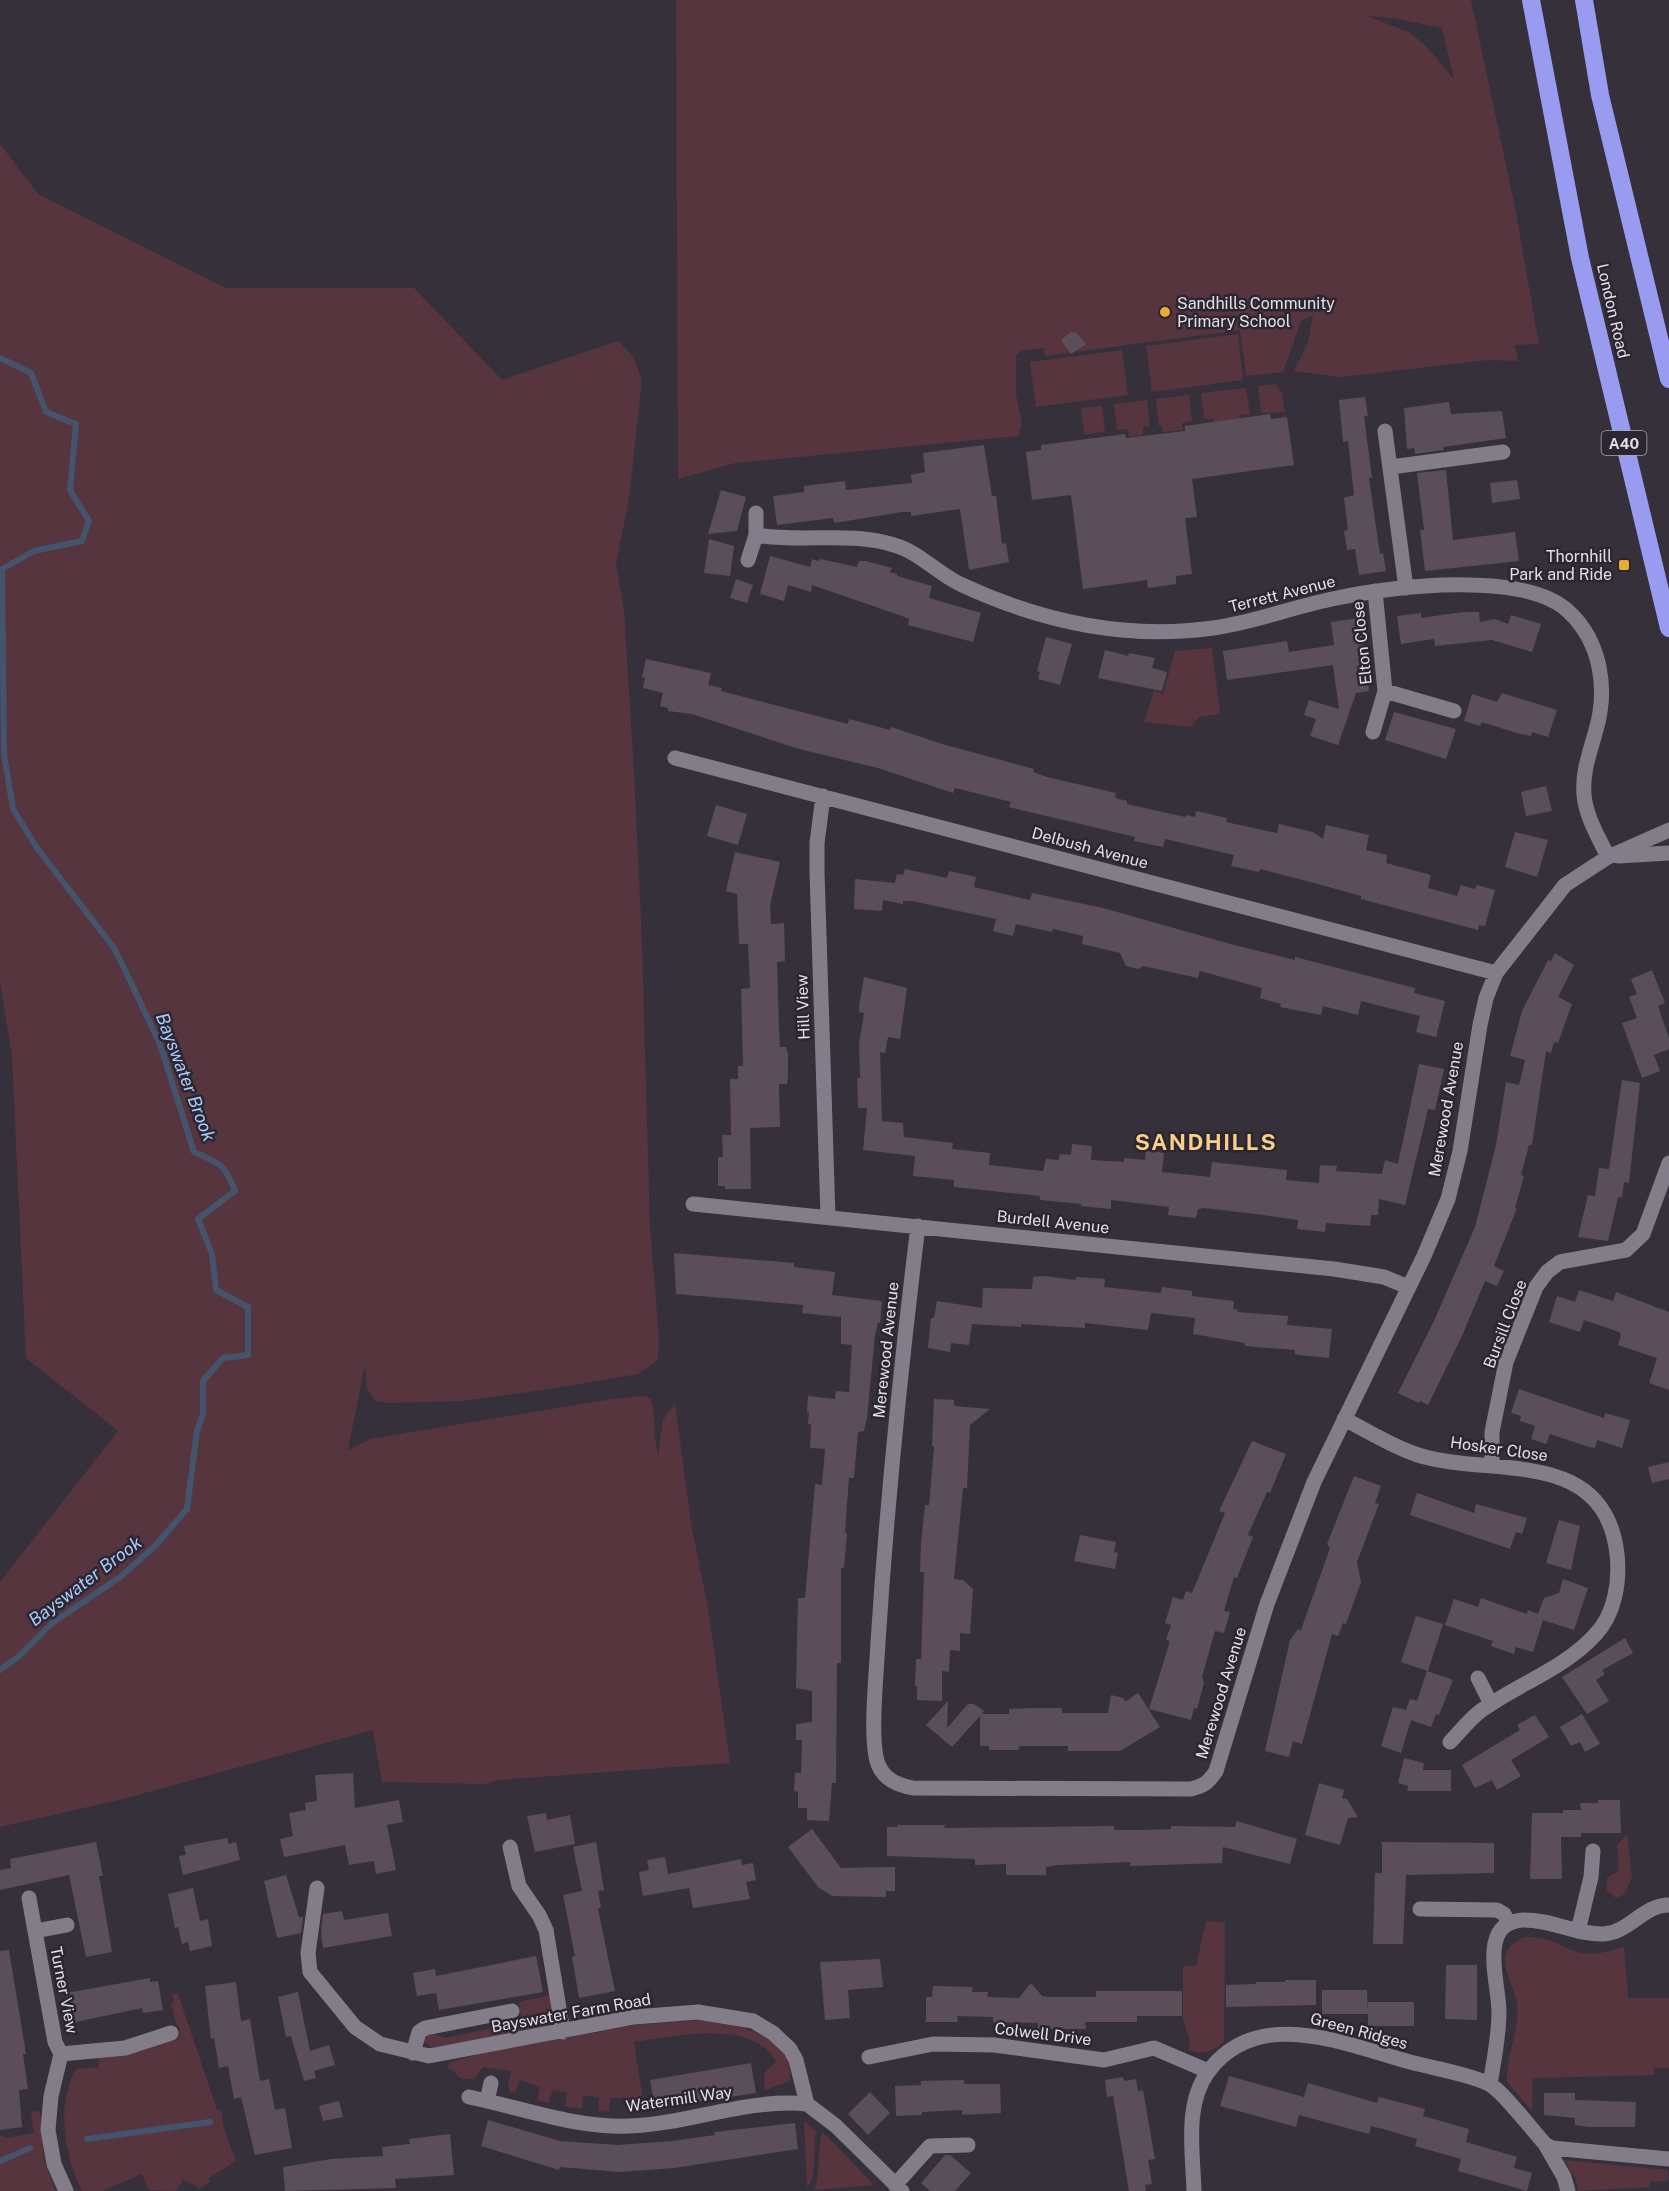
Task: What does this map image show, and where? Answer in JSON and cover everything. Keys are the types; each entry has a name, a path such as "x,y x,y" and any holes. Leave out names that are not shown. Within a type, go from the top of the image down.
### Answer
{"highway":[{"name":"London Road","path":"1531,0 1581,258 1669,628"},
{"path":"1584,0 1600,95 1669,380"}],"street":[{"path":"1385,431 1406,588"},
{"path":"1391,467 1503,452"},
{"path":"748,560 756,535 756,513"},
{"name":"Terrett Avenue","path":"756,535 794,540 858,538 878,540 912,553 954,581 994,599 1074,625 1137,631 1212,628 1375,591 1497,586 1528,590 1552,600 1569,612 1596,655 1601,690 1597,729 1586,766 1584,797 1608,857"},
{"name":"Elton Close","path":"1373,732 1385,691 1375,591"},
{"name":"Elton Close","path":"1385,691 1454,711"},
{"name":"Delbush Avenue","path":"675,758 1496,974"},
{"name":"Hill View","path":"824,796 818,831 817,872 828,1217"},
{"name":"Merewood Avenue","path":"918,1226 884,1545 876,1699 878,1764 885,1775 897,1785 913,1788 1191,1789 1209,1782 1216,1771 1267,1604 1314,1482 1440,1221 1460,1151 1480,1024 1486,998 1496,974 1565,885 1608,857 1669,830"},
{"name":"Merewood Avenue","path":"1608,857 1669,853"},
{"name":"Bursill Close","path":"1492,1464 1492,1432 1506,1362 1536,1287 1547,1272 1560,1262 1626,1250 1643,1234 1669,1163"},
{"name":"Burdell Avenue","path":"693,1204 1334,1269 1384,1277 1408,1287"},
{"name":"Hosker Close","path":"1344,1419 1417,1455 1552,1474 1570,1481 1586,1492 1604,1514 1611,1529 1618,1563 1618,1578 1610,1611 1595,1636 1568,1657 1479,1711 1450,1742"},
{"path":"1478,1678 1491,1704"},
{"path":"510,1847 519,1886 539,1915 546,1930 563,2032"},
{"path":"1578,1931 1591,1877 1593,1851"},
{"name":"Bayswater Farm Road","path":"317,1888 308,1953 310,1972 355,2026 380,2044 429,2056 634,2017 712,2013 753,2021 773,2033 790,2049 796,2060 807,2104"},
{"name":"Turner View","path":"29,1899 55,2042 61,2054 51,2096 48,2130 54,2164 66,2191"},
{"path":"1568,2191 1564,2177 1545,2144 1490,2084 1499,2013 1493,1956 1494,1942 1508,1922 1533,1920 1578,1931 1613,1932 1623,1929 1652,1909 1669,1905"},
{"path":"1420,1909 1497,1911 1504,1914 1508,1922"},
{"name":"Turner View","path":"35,1931 66,1925"},
{"name":"Bayswater Farm Road","path":"413,2053 419,2032 425,2028 512,2011"},
{"name":"Green Ridges","path":"1194,2191 1192,2117 1196,2096 1208,2071 1247,2041 1289,2032 1319,2037 1490,2084"},
{"name":"Turner View","path":"61,2054 125,2048 171,2033"},
{"name":"Colwell Drive","path":"869,2057 933,2044 994,2045 1104,2060 1154,2049 1208,2071"},
{"path":"487,2101 491,2083"},
{"name":"Watermill Way","path":"469,2097 570,2122 630,2126 769,2104 807,2104"},
{"path":"807,2104 836,2126 898,2188 930,2146 968,2145"},
{"path":"1545,2144 1552,2148 1577,2152 1669,2158"}],"shaded area":[{"name":"Sandhills Community Primary School","path":"676,0 1471,0 1515,207 1539,344 1515,345 1518,361 1488,360 1341,377 1294,371 1308,343 1313,315 1301,321 1283,372 1246,376 1240,330 1045,356 1044,348 1021,351 1016,356 1016,394 1022,423 1019,436 735,463 678,479","holes":["1366,16 1393,18 1442,28 1454,79 1426,46 1409,32"]},
{"path":"0,144 38,194 226,288 414,288 502,380 618,341 633,356 642,380 629,499 616,564 624,610 634,772 642,943 650,1228 659,1339 658,1360 638,1374 543,1390 463,1401 388,1403 375,1401 367,1388 365,1364 348,1450 370,1439 612,1399 644,1396 651,1399 658,1455 663,1420 675,1403 691,1523 708,1608 730,1763 499,1780 484,1784 382,1782 373,1730 123,1799 0,1827 0,1582 118,1431 26,1358 12,1057 0,982"},
{"path":"1238,334 1243,380 1152,392 1146,346"},
{"path":"1122,350 1128,395 1036,407 1030,362"},
{"path":"1276,384 1282,393 1285,412 1261,413 1258,386"},
{"path":"1246,388 1250,414 1239,415 1240,422 1214,426 1213,419 1204,419 1201,393"},
{"path":"1189,395 1192,421 1182,423 1183,430 1163,432 1162,426 1159,426 1156,399"},
{"path":"1147,400 1150,426 1143,427 1143,435 1129,436 1128,429 1117,430 1114,404"},
{"path":"1102,406 1105,431 1084,435 1081,408"},
{"path":"1212,648 1220,714 1199,717 1190,727 1144,722 1154,691 1163,694 1175,651"},
{"path":"1627,1834 1632,1877 1625,1894 1616,1898 1606,1890 1607,1878 1619,1870 1617,1845"},
{"path":"1206,1921 1225,1922 1224,2042 1211,2050 1199,2052 1189,2050 1190,2041 1183,2019 1183,1966 1196,1966"},
{"path":"1524,1937 1550,1941 1592,1954 1624,1946 1628,1998 1669,1998 1669,2068 1654,2068 1654,2075 1533,2078 1532,2111 1507,2082 1517,2003 1506,1968 1505,1957 1510,1948"},
{"path":"172,1994 178,1994 217,2110 221,2110 225,2132 236,2161 209,2178 210,2182 197,2190 198,2187 183,2180 176,2191 149,2190 142,2174 102,2191 82,2191 71,2162 65,2132 66,2102 74,2072 77,2069 99,2067 98,2056 139,2052 179,2037 180,2029 176,2024 171,2003 174,2003"},
{"path":"551,1995 552,2028 436,2051 423,2040 425,2035 430,2033 445,2038 521,2022 519,2002"},
{"path":"701,2020 746,2029 773,2042 783,2052 789,2065 790,2081 765,2090 764,2073 776,2062 765,2048 750,2039 711,2033 634,2042 645,2111 632,2111 631,2098 610,2098 609,2112 598,2111 599,2098 583,2095 582,2109 565,2106 567,2093 553,2090 548,2103 537,2100 540,2087 520,2080 515,2093 510,2092 508,2086 511,2071 483,2067 475,2078 465,2079 448,2068 449,2063 479,2054 635,2025"},
{"path":"40,2111 44,2161 56,2191 0,2191 0,2135 7,2138 34,2133 31,2112"},
{"path":"804,2121 816,2131 812,2177 807,2187"},
{"path":"822,2133 874,2185 814,2190 818,2176"},
{"path":"1564,2160 1668,2170 1669,2178 1666,2181 1650,2182 1650,2187 1578,2191 1575,2178"}],"building":[{"path":"1071,332 1077,333 1086,344 1071,354 1061,340"},
{"path":"1365,397 1368,416 1364,416 1372,478 1369,478 1380,554 1383,553 1386,571 1359,575 1355,549 1347,550 1344,531 1348,530 1344,498 1354,495 1348,441 1343,442 1339,400"},
{"path":"1449,402 1451,414 1502,411 1506,438 1443,447 1444,450 1415,454 1414,448 1407,449 1404,408"},
{"path":"1270,414 1271,419 1287,417 1294,465 1192,479 1197,517 1185,518 1192,574 1176,576 1176,584 1148,588 1147,580 1083,589 1071,495 1032,500 1026,452 1041,450 1041,445 1125,434 1126,438 1185,431 1185,426"},
{"path":"984,445 992,496 996,496 1002,544 1006,543 1009,562 969,570 960,509 911,516 911,512 902,512 834,523 833,518 777,525 773,496 804,492 804,486 845,481 846,490 912,483 911,475 925,472 923,453"},
{"path":"1446,470 1453,540 1515,532 1519,561 1425,571 1420,530 1424,530 1417,473"},
{"path":"1517,480 1520,499 1492,503 1490,483"},
{"path":"721,490 746,497 737,531 708,534"},
{"path":"709,539 734,546 730,576 704,573"},
{"path":"770,556 810,567 812,559 819,561 820,559 857,567 859,561 866,561 892,568 890,572 897,576 932,586 929,598 981,613 973,642 908,625 909,619 902,616 812,585 811,592 788,585 784,601 760,594"},
{"path":"736,579 753,585 747,603 730,598"},
{"path":"1479,612 1480,622 1495,619 1508,624 1511,615 1541,624 1532,652 1492,640 1435,646 1434,639 1401,644 1397,616 1421,613 1421,618"},
{"path":"1360,618 1369,691 1356,693 1338,745 1310,736 1316,719 1304,715 1309,700 1339,709 1333,665 1227,680 1223,651 1287,641 1289,652 1334,645 1331,622"},
{"path":"1046,637 1072,644 1060,685 1038,679 1040,672 1037,671"},
{"path":"1105,650 1128,656 1129,653 1155,658 1152,668 1167,672 1162,691 1098,678"},
{"path":"646,659 711,673 708,685 722,688 721,691 848,724 849,719 890,730 891,727 942,744 1034,769 1033,772 1047,777 1116,793 1115,798 1127,801 1127,804 1185,817 1186,815 1195,817 1196,811 1227,818 1226,822 1277,833 1279,824 1313,832 1323,839 1326,825 1369,835 1366,850 1387,855 1386,863 1431,875 1428,888 1457,896 1461,885 1475,889 1477,885 1495,890 1485,926 1479,925 1478,930 1361,899 1361,896 1318,884 1260,869 1259,872 1231,866 1234,855 1165,839 1163,847 1134,841 1135,837 1009,807 1011,802 955,788 953,793 878,768 799,749 692,714 668,711 668,708 660,706 663,693 643,688 645,678 642,677"},
{"path":"1502,693 1557,710 1548,737 1532,732 1531,736 1520,734 1482,722 1480,726 1464,721 1472,694 1497,702"},
{"path":"1394,712 1456,729 1446,759 1385,740"},
{"path":"1546,786 1552,811 1526,816 1521,792"},
{"path":"716,805 747,814 738,845 707,836"},
{"path":"1515,832 1548,840 1537,877 1505,867"},
{"path":"735,852 780,862 770,905 771,924 784,923 785,961 777,962 780,1047 786,1047 788,1054 788,1076 787,1084 779,1084 780,1127 750,1128 751,1189 725,1189 725,1186 718,1186 718,1157 723,1157 722,1135 731,1135 730,1079 738,1079 738,1066 743,1066 741,989 750,988 748,944 739,944 737,894 726,891"},
{"path":"905,869 947,878 949,871 976,877 974,887 1030,900 1032,893 1103,908 1234,945 1295,960 1295,957 1415,988 1414,993 1445,1001 1436,1037 1416,1032 1420,1016 1361,1001 1358,1015 1323,1006 1321,1015 1280,1007 1281,1004 1260,998 1262,988 1200,971 1198,978 1143,966 1138,969 1126,966 1120,953 1082,944 1083,936 1053,929 1052,932 1016,924 1013,936 993,931 996,919 912,901 903,901 903,904 883,900 882,911 854,909 855,879 895,883 897,874 903,875"},
{"path":"1555,953 1574,965 1558,997 1572,1004 1558,1043 1554,1042 1551,1053 1546,1051 1532,1145 1529,1145 1521,1175 1524,1176 1515,1208 1517,1208 1494,1266 1504,1271 1497,1286 1485,1281 1462,1336 1428,1405 1420,1401 1419,1403 1398,1393 1434,1321 1475,1227 1496,1145 1506,1082 1519,1085 1525,1060 1510,1056 1522,1011 1548,960 1551,961"},
{"path":"1652,970 1665,1003 1658,1006 1669,1038 1669,1049 1654,1055 1660,1071 1642,1078 1622,1023 1637,1018 1629,997 1637,994 1631,979"},
{"path":"864,977 907,988 900,1039 888,1037 885,1053 880,1052 882,1121 903,1123 904,1137 953,1143 952,1149 990,1153 989,1165 1043,1171 1046,1159 1059,1160 1060,1154 1071,1155 1072,1144 1092,1146 1091,1160 1124,1162 1124,1158 1145,1160 1146,1150 1164,1153 1162,1172 1210,1177 1212,1162 1287,1170 1286,1180 1319,1183 1320,1165 1337,1166 1336,1171 1382,1174 1385,1160 1398,1164 1419,1064 1444,1069 1435,1110 1428,1109 1405,1205 1379,1199 1378,1215 1371,1215 1370,1226 1326,1223 1325,1232 1297,1229 1298,1220 1255,1214 1204,1208 1198,1209 1196,1218 1168,1215 1169,1207 1111,1200 1111,1209 1040,1200 1040,1196 954,1187 954,1180 913,1176 915,1156 863,1150 867,1108 858,1108 857,1078 860,1078 859,1044 864,1013 859,1012 859,1006"},
{"path":"1622,1080 1640,1083 1629,1183 1624,1182 1622,1197 1618,1197 1608,1241 1578,1237 1588,1195 1595,1196 1599,1168 1609,1169"},
{"path":"674,1253 794,1263 794,1267 835,1272 832,1295 882,1301 880,1323 878,1323 875,1335 867,1418 864,1431 858,1432 854,1478 849,1478 844,1568 841,1568 841,1663 837,1663 836,1783 832,1783 829,1821 807,1820 807,1808 798,1808 798,1792 794,1791 795,1773 801,1773 802,1740 796,1740 796,1724 812,1722 812,1691 796,1688 798,1598 805,1598 815,1484 822,1485 825,1449 810,1448 811,1424 808,1424 808,1396 835,1399 836,1391 849,1392 852,1345 841,1344 841,1317 802,1313 803,1305 676,1294"},
{"path":"1033,1277 1076,1280 1076,1277 1105,1279 1104,1287 1161,1293 1162,1287 1192,1291 1192,1296 1234,1301 1233,1309 1238,1310 1237,1312 1288,1316 1287,1325 1332,1329 1329,1358 1299,1355 1295,1354 1295,1350 1245,1346 1245,1343 1193,1334 1195,1318 1151,1313 1148,1330 1085,1323 1085,1328 972,1324 969,1345 951,1343 950,1352 928,1348 931,1318 934,1318 937,1301 982,1308 983,1288 1032,1289"},
{"path":"1579,1290 1613,1301 1616,1292 1669,1312 1669,1390 1649,1383 1657,1358 1618,1345 1621,1335 1619,1332 1584,1320 1580,1332 1549,1322 1557,1296 1575,1302"},
{"path":"1519,1389 1604,1418 1605,1413 1630,1420 1622,1448 1597,1440 1595,1448 1589,1447 1550,1434 1546,1444 1531,1439 1535,1426 1520,1421 1521,1416 1511,1413"},
{"path":"934,1399 954,1400 954,1406 990,1409 970,1425 967,1488 963,1488 954,1579 963,1580 973,1589 970,1634 960,1633 960,1651 950,1650 949,1672 942,1671 942,1701 917,1700 917,1686 915,1686 916,1659 921,1659 924,1572 920,1572 921,1543 925,1505 929,1505 934,1447 932,1446"},
{"path":"1252,1441 1286,1454 1270,1493 1267,1492 1248,1535 1253,1537 1237,1578 1234,1577 1224,1611 1230,1612 1224,1633 1215,1631 1202,1677 1204,1683 1197,1709 1194,1708 1191,1720 1149,1709 1170,1641 1166,1640 1171,1625 1165,1623 1173,1597 1183,1600 1186,1591 1192,1593 1225,1513 1219,1511"},
{"path":"1669,1462 1669,1479 1652,1483 1648,1467"},
{"path":"1354,1476 1381,1486 1375,1503 1379,1504 1357,1562 1361,1582 1346,1624 1343,1623 1338,1636 1332,1634 1302,1744 1293,1741 1289,1757 1265,1751 1290,1640 1298,1629 1301,1630 1330,1548 1327,1544"},
{"path":"1417,1493 1474,1513 1476,1504 1527,1518 1522,1534 1516,1532 1510,1549 1410,1515"},
{"path":"1559,1520 1580,1526 1571,1570 1546,1563"},
{"path":"1080,1535 1116,1542 1114,1552 1118,1553 1115,1569 1074,1561"},
{"path":"1563,1579 1588,1588 1574,1630 1543,1620 1533,1652 1516,1647 1514,1654 1491,1646 1493,1641 1445,1625 1454,1599 1478,1607 1481,1598 1527,1614 1528,1610 1538,1614 1544,1598 1559,1593"},
{"path":"1416,1616 1443,1624 1428,1671 1401,1662"},
{"path":"1625,1638 1633,1653 1602,1670 1605,1674 1596,1680 1609,1701 1587,1714 1562,1677"},
{"path":"1427,1671 1453,1680 1439,1715 1436,1714 1431,1727 1411,1720 1401,1753 1381,1746 1393,1707 1406,1710 1410,1699 1417,1701"},
{"path":"1138,1693 1160,1727 1120,1751 1068,1751 1068,1746 1020,1746 1018,1750 989,1750 989,1746 980,1746 980,1716 952,1747 926,1725 948,1701 947,1728 968,1704 974,1704 984,1711 982,1714 1009,1714 1009,1709 1031,1708 1062,1708 1062,1713 1108,1713 1111,1695 1123,1698 1125,1702"},
{"path":"1582,1714 1600,1744 1585,1752 1580,1742 1571,1746 1560,1727"},
{"path":"1535,1715 1549,1737 1511,1760 1521,1776 1497,1790 1492,1780 1475,1788 1462,1765 1520,1730 1517,1725"},
{"path":"1404,1758 1424,1763 1423,1770 1451,1770 1451,1791 1407,1791 1408,1786 1398,1783"},
{"path":"353,1773 355,1808 399,1800 403,1822 387,1825 396,1870 376,1874 374,1861 349,1865 345,1845 284,1857 280,1839 293,1836 289,1813 306,1810 305,1803 317,1801 315,1775"},
{"path":"1319,1783 1344,1790 1342,1798 1347,1799 1358,1817 1348,1818 1340,1845 1305,1835"},
{"path":"1598,1800 1620,1800 1621,1833 1581,1833 1581,1837 1561,1837 1562,1879 1530,1879 1532,1813 1563,1813 1563,1810 1581,1810 1580,1803 1598,1803"},
{"path":"546,1813 547,1820 570,1815 575,1844 535,1852 527,1816"},
{"path":"1237,1821 1297,1839 1290,1864 1223,1847 1222,1863 1130,1866 1130,1862 1058,1865 1046,1867 1046,1875 1006,1875 1006,1864 975,1865 975,1859 887,1856 887,1827 897,1827 897,1825 945,1825 944,1828 1114,1826 1114,1830 1141,1830 1171,1829 1171,1826 1235,1827"},
{"path":"812,1829 841,1868 895,1867 895,1891 886,1891 886,1897 832,1896 818,1887 788,1847"},
{"path":"227,1838 229,1844 236,1842 240,1860 183,1875 179,1856 186,1855 184,1846"},
{"path":"96,1842 103,1876 99,1876 112,1952 86,1957 69,1875 0,1890 0,1870 11,1868 10,1859"},
{"path":"596,1842 604,1890 598,1891 601,1908 598,1909 615,1991 579,1998 572,1957 575,1956 563,1895 582,1891 573,1847"},
{"path":"1382,1842 1494,1843 1494,1873 1406,1875 1403,1944 1373,1944 1375,1873 1382,1873"},
{"path":"665,1857 668,1874 741,1859 742,1865 753,1863 756,1880 746,1882 750,1899 693,1908 689,1888 643,1896 639,1872 649,1870 647,1860"},
{"path":"286,1875 299,1917 303,1917 301,1933 277,1938 264,1881"},
{"path":"193,1888 200,1921 208,1919 212,1946 190,1951 188,1942 182,1944 178,1927 175,1928 168,1894"},
{"path":"342,1911 344,1920 388,1913 392,1936 323,1948 321,1932 323,1914"},
{"path":"9,1950 26,2054 23,2054 28,2089 19,2090 22,2127 0,2130 0,1951"},
{"path":"536,1956 543,1992 439,2010 436,1993 417,1996 413,1973 435,1969 436,1976"},
{"path":"880,1959 883,1987 848,1990 850,2018 825,2020 820,1962"},
{"path":"1446,1965 1477,1965 1477,2020 1445,2019"},
{"path":"150,1978 150,1982 158,1981 163,2010 143,2013 142,2008 71,2023 66,1993"},
{"path":"1285,1980 1316,1980 1316,2005 1226,2007 1226,1985 1285,1982"},
{"path":"236,1982 241,2021 250,2019 260,2081 269,2079 275,2110 285,2108 292,2148 255,2155 241,2097 234,2099 228,2066 219,2068 214,2038 211,2039 205,1986"},
{"path":"1031,1983 1042,1996 1049,1997 1096,1997 1096,1991 1182,1991 1182,2016 1137,2016 1137,2022 1085,2022 1086,2029 1038,2029 1038,2023 993,2022 993,2017 957,2016 958,2022 926,2022 926,1997 932,1997 933,1986 973,1987 972,1992 988,1992 987,1997 1019,1998"},
{"path":"1322,1990 1367,1990 1368,2014 1322,2014"},
{"path":"298,1992 310,2051 329,2045 335,2065 314,2071 316,2078 304,2081 291,2036 286,2037 278,1997"},
{"path":"1368,2002 1414,2002 1414,2026 1368,2026"},
{"path":"751,2063 756,2093 655,2108 650,2080"},
{"path":"1229,2076 1304,2097 1308,2083 1377,2103 1379,2097 1425,2109 1423,2116 1469,2129 1466,2142 1517,2157 1514,2168 1532,2173 1527,2191 1458,2171 1461,2159 1415,2146 1417,2139 1383,2129 1371,2126 1369,2134 1299,2115 1296,2127 1220,2106"},
{"path":"1123,2077 1124,2081 1136,2079 1138,2091 1143,2090 1155,2159 1148,2160 1152,2184 1145,2185 1146,2191 1129,2191 1113,2096 1107,2097 1105,2080"},
{"path":"964,2080 964,2084 1000,2084 1001,2113 962,2115 962,2110 896,2116 895,2086 921,2085 921,2081"},
{"path":"870,2092 890,2113 868,2135 848,2114"},
{"path":"1544,2093 1575,2093 1575,2100 1636,2102 1635,2127 1589,2127 1575,2125 1575,2118 1544,2115"},
{"path":"339,2101 343,2117 323,2121 319,2106"},
{"path":"488,2120 560,2141 617,2145 672,2141 715,2135 714,2132 795,2123 798,2149 674,2168 620,2172 560,2167 559,2170 481,2146"},
{"path":"450,2134 454,2175 395,2179 396,2188 285,2191 283,2167 331,2159 383,2156 382,2147 410,2144 409,2139"},
{"path":"945,2155 950,2155 971,2173 955,2191 930,2191 921,2183"}],"waterway":[{"name":"Bayswater Brook","path":"0,358 31,373 46,412 76,424 70,490 89,521 82,541 34,551 2,569 4,754 13,809 37,848 114,948 160,1044 194,1152 220,1165 231,1181 235,1191 198,1219 212,1254 216,1290 248,1307 248,1355 223,1358 203,1381 203,1414 197,1431 187,1509 155,1546 120,1577 51,1624 18,1657 0,1670"},
{"path":"87,2139 210,2122"},
{"path":"0,2161 30,2148"}],"place":[{"name":"Sandhills Community Primary School","path":"1165,312"},
{"name":"Thornhill Park and Ride","path":"1624,565"}],"district":[{"name":"SANDHILLS","path":"1206,1142"}]}
